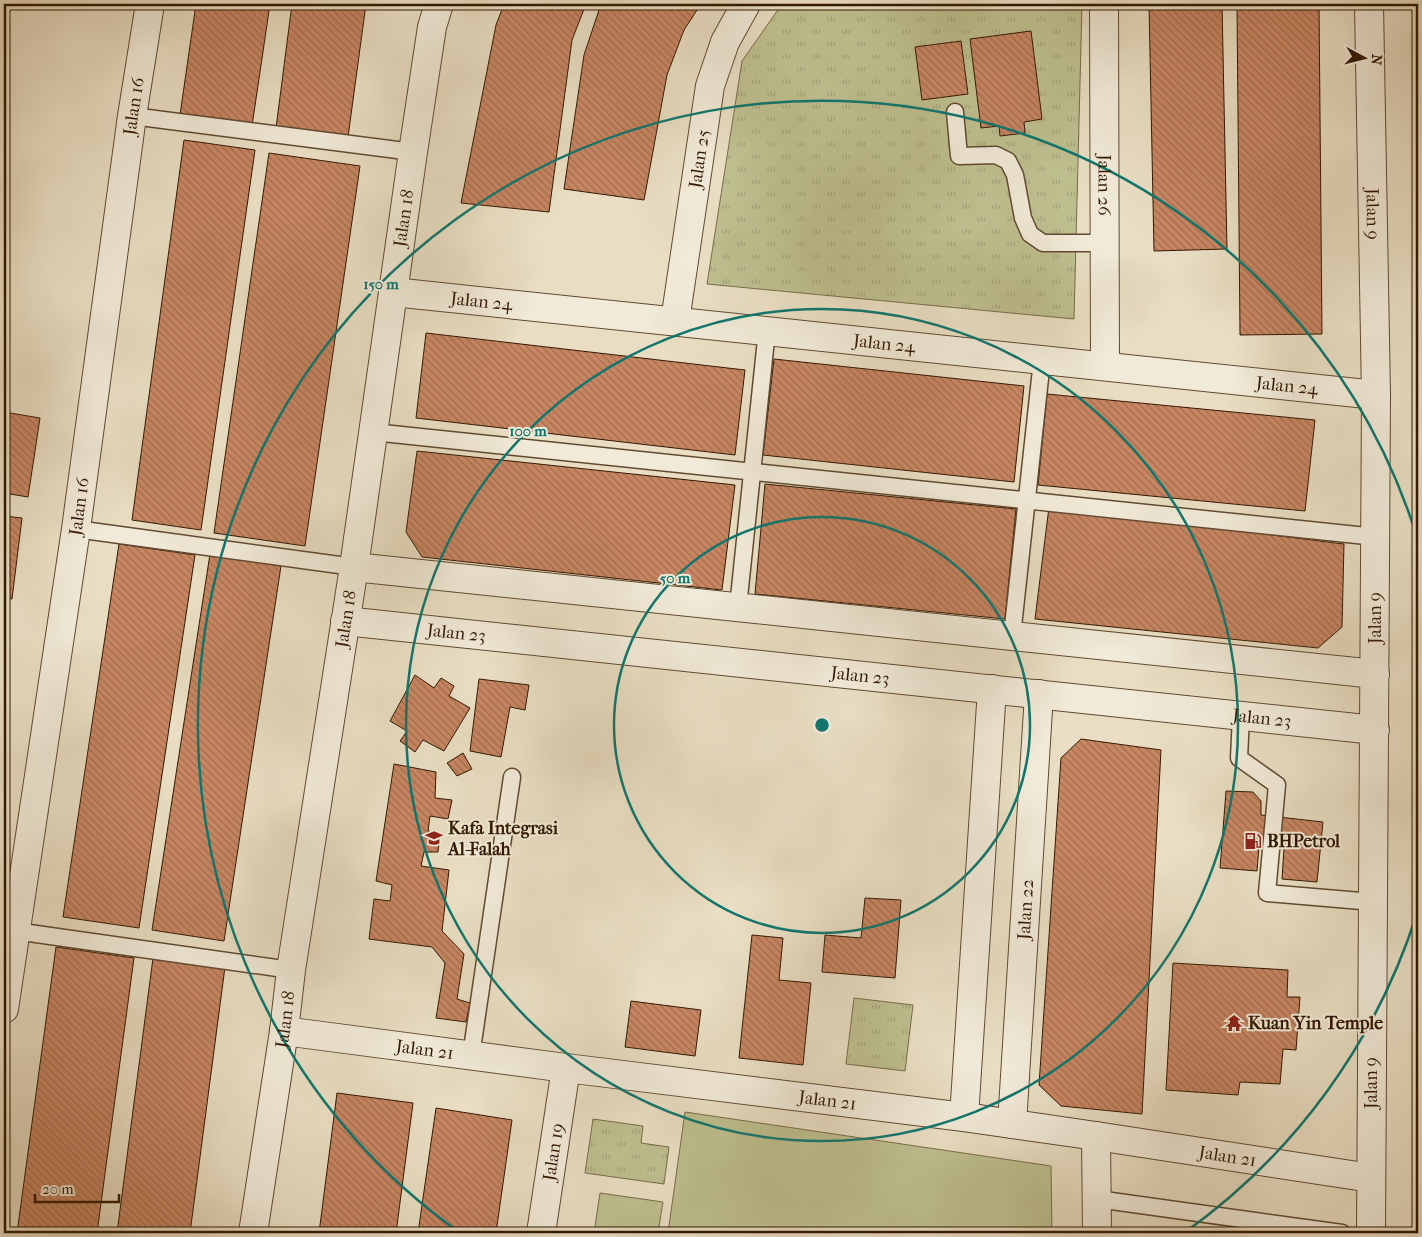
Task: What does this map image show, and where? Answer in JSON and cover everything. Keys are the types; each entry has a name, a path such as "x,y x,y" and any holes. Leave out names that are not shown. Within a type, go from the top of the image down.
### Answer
{"street":[{"name":"Jalan 16","path":"4,1009 76,529 132,116 150,4"},
{"name":"Jalan 18","path":"253,1233 284,1032 291,970 354,567 413,152 432,27 439,4"},
{"name":"Jalan 25","path":"675,321 710,86 725,42 746,4"},
{"name":"Jalan 26","path":"1104,4 1105,366"},
{"name":"Jalan 9","path":"1369,4 1376,395 1371,1233"},
{"name":"Jalan 24","path":"393,292 1376,395"},
{"path":"354,567 1375,674"},
{"name":"Jalan 23","path":"345,621 1375,730"},
{"path":"964,1117 992,689"},
{"name":"Jalan 22","path":"1012,1124 1039,694"},
{"name":"Jalan 21","path":"284,1032 964,1117 1370,1178"},
{"name":"Jalan 19","path":"541,1233 566,1068"},
{"path":"1096,1136 1097,1233"}],"lane":[{"path":"955,112 959,156 996,154 1008,161 1015,175 1023,218 1030,234 1043,243 1105,243"},
{"path":"132,116 413,152"},
{"path":"738,607 766,330"},
{"path":"1012,636 1042,360"},
{"path":"373,432 1376,537"},
{"path":"76,529 354,567"},
{"path":"1241,716 1239,758 1276,785 1267,893 1373,902"},
{"path":"471,1056 512,777"},
{"path":"15,931 291,970"},
{"path":"1097,1199 1342,1233"}],"path":[{"path":"1418,827 1415,882 1418,882"}],"green space":[{"path":"782,4 1082,4 1074,319 707,284 742,61"},
{"path":"854,998 913,1005 905,1071 846,1064"},
{"path":"685,1112 1051,1166 1052,1233 668,1233"},
{"path":"593,1119 643,1126 641,1143 669,1147 664,1184 585,1173"},
{"path":"600,1193 663,1202 658,1233 594,1233"}],"building":[{"path":"196,4 270,4 252,126 180,115"},
{"path":"292,4 366,4 348,137 276,128"},
{"path":"504,4 586,4 572,40 549,212 461,203 496,25"},
{"path":"601,4 701,4 684,30 667,75 644,200 564,189 584,55"},
{"path":"1149,4 1222,4 1227,249 1154,251"},
{"path":"1237,4 1319,4 1322,334 1240,335"},
{"path":"1031,31 1042,119 1024,122 1025,133 1000,136 999,126 981,128 970,39"},
{"path":"961,41 968,94 922,100 915,47"},
{"path":"184,140 255,150 201,530 132,520"},
{"path":"269,153 360,166 305,546 214,533"},
{"path":"426,333 745,370 735,455 416,418"},
{"path":"774,359 1024,386 1014,482 763,455"},
{"path":"1047,394 1315,420 1305,511 1038,485"},
{"path":"4,412 40,418 28,497 4,493"},
{"path":"417,451 735,485 722,590 422,557 406,532"},
{"path":"765,484 1016,509 1005,619 755,594"},
{"path":"1049,507 1344,544 1342,627 1318,648 1035,619"},
{"path":"4,516 22,518 12,599 4,598"},
{"path":"119,544 195,555 139,928 63,917"},
{"path":"210,554 281,566 224,941 152,930"},
{"path":"4,618 7,618 4,639"},
{"path":"415,675 434,688 441,678 454,686 449,696 470,708 444,751 423,740 415,752 400,741 407,731 390,721"},
{"path":"479,679 529,685 525,710 510,707 501,757 470,751"},
{"path":"1081,739 1161,750 1142,1114 1061,1106 1039,1085 1061,758"},
{"path":"463,753 472,769 457,776 447,763"},
{"path":"394,764 436,772 435,798 452,800 448,819 430,816 428,831 440,833 438,852 424,852 421,866 449,870 442,931 464,954 457,999 470,1003 466,1022 436,1018 445,963 432,947 369,939 374,899 390,901 392,885 376,881"},
{"path":"1226,791 1253,792 1261,801 1261,815 1323,822 1317,882 1282,879 1284,848 1259,847 1257,871 1220,868"},
{"path":"865,898 901,900 895,978 822,972 825,935 861,938"},
{"path":"752,935 783,938 779,980 811,983 803,1065 739,1058"},
{"path":"56,947 134,958 97,1233 17,1233"},
{"path":"153,958 225,967 190,1233 117,1233"},
{"name":"Kuan Yin Temple","path":"1173,963 1288,970 1287,997 1300,997 1296,1050 1283,1049 1280,1084 1240,1082 1238,1095 1166,1090"},
{"path":"631,1001 701,1010 695,1056 625,1047"},
{"path":"337,1093 413,1103 396,1233 319,1233"},
{"path":"436,1108 512,1120 496,1233 418,1233"}],"place":[{"name":"Kafa Integrasi Al-Falah","path":"434,838"},
{"name":"BHPetrol","path":"1253,841"},
{"name":"Kuan Yin Temple","path":"1234,1023"}]}
